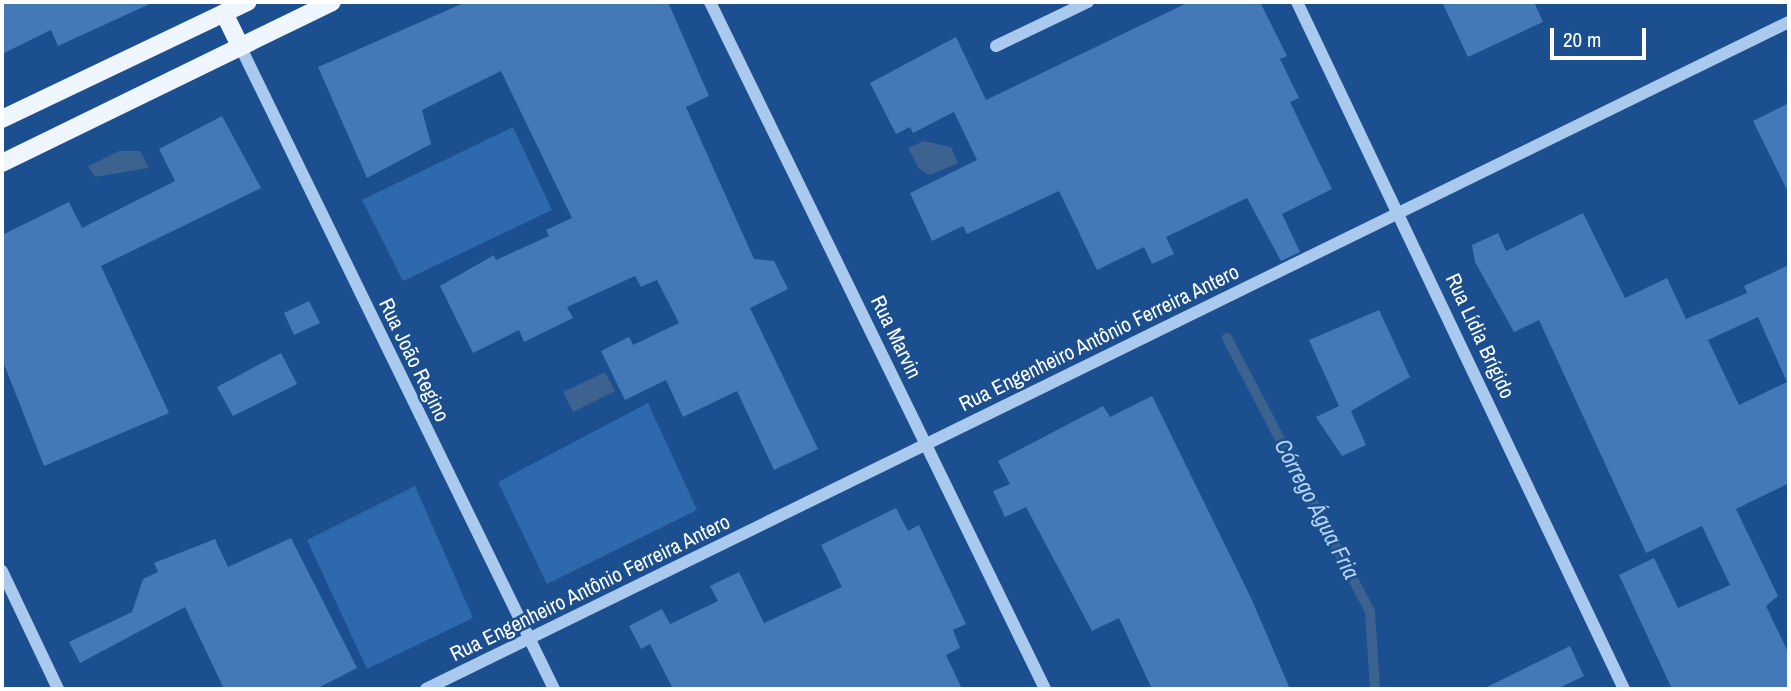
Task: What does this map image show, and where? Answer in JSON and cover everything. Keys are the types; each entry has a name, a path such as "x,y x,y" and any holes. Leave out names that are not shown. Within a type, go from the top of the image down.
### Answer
{"main road":[{"path":"2,119 222,7 247,2"},
{"path":"2,163 332,2"},
{"path":"222,7 240,46"}],"street":[{"name":"Rua Marvin","path":"710,2 1045,689"},
{"path":"996,46 1088,2"},
{"name":"Rua Lídia Brígido","path":"1297,2 1401,211 1623,689"},
{"name":"Rua Engenheiro Antônio Ferreira Antero","path":"426,689 1789,22"},
{"name":"Rua João Regino","path":"240,46 554,689"},
{"path":"2,571 58,689"}],"shaded area":[{"path":"513,127 552,210 403,281 362,200"},
{"path":"924,141 951,147 958,163 930,175 919,169 908,148"},
{"path":"119,151 140,151 149,168 95,177 88,166"},
{"path":"605,372 615,391 573,412 563,392"},
{"path":"648,403 697,510 547,584 498,482"},
{"path":"415,486 473,618 367,669 307,540"}],"building":[{"path":"2,2 154,2 58,46 51,30 2,54"},
{"path":"466,2 668,2 709,96 686,107 754,259 774,261 788,289 750,308 818,449 774,470 737,391 683,417 666,380 625,400 601,351 629,337 633,345 679,323 657,280 641,287 635,276 567,307 573,318 524,342 519,330 473,353 440,286 494,255 496,260 549,236 546,230 572,218 501,71 422,110 431,144 367,178 318,67"},
{"path":"1189,2 1260,2 1287,56 1280,59 1299,98 1290,102 1332,189 1282,214 1300,252 1281,261 1247,198 1166,237 1174,254 1152,264 1144,247 1097,270 1059,191 967,234 963,226 932,241 910,193 977,160 954,112 913,133 910,127 896,134 870,83 956,37 986,100"},
{"path":"1442,2 1534,2 1543,22 1468,57"},
{"path":"1789,103 1789,194 1753,121"},
{"path":"222,116 261,188 101,266 169,413 44,466 2,359 2,235 69,202 82,228 175,181 159,149"},
{"path":"1583,213 1625,298 1667,278 1686,319 1747,293 1744,286 1789,265 1789,483 1736,509 1778,596 1766,606 1789,654 1789,689 1672,689 1619,575 1654,558 1678,608 1730,585 1702,526 1646,553 1539,320 1514,332 1475,262 1472,245 1498,233 1506,251","holes":["1758,317 1787,382 1739,405 1708,340"]},
{"path":"309,301 320,323 294,335 284,313"},
{"path":"1379,310 1410,377 1351,411 1366,445 1342,456 1316,417 1339,406 1309,340"},
{"path":"281,353 297,384 233,416 217,387"},
{"path":"1152,396 1252,600 1290,689 1152,689 1119,618 1092,631 1026,507 1005,517 993,491 1010,484 998,461 1103,406 1110,417"},
{"path":"896,508 908,531 919,525 966,624 953,630 960,648 946,655 962,689 673,689 650,644 641,649 629,626 662,609 670,624 718,601 710,586 739,572 764,623 842,587 821,545"},
{"path":"291,538 357,668 316,689 224,689 185,607 80,663 69,642 132,612 143,579 158,572 154,563 215,539 228,567"},
{"path":"1570,646 1584,676 1557,689 1483,689"}],"waterway":[{"name":"Córrego Água Fria","path":"1227,338 1370,612 1375,689"}]}
